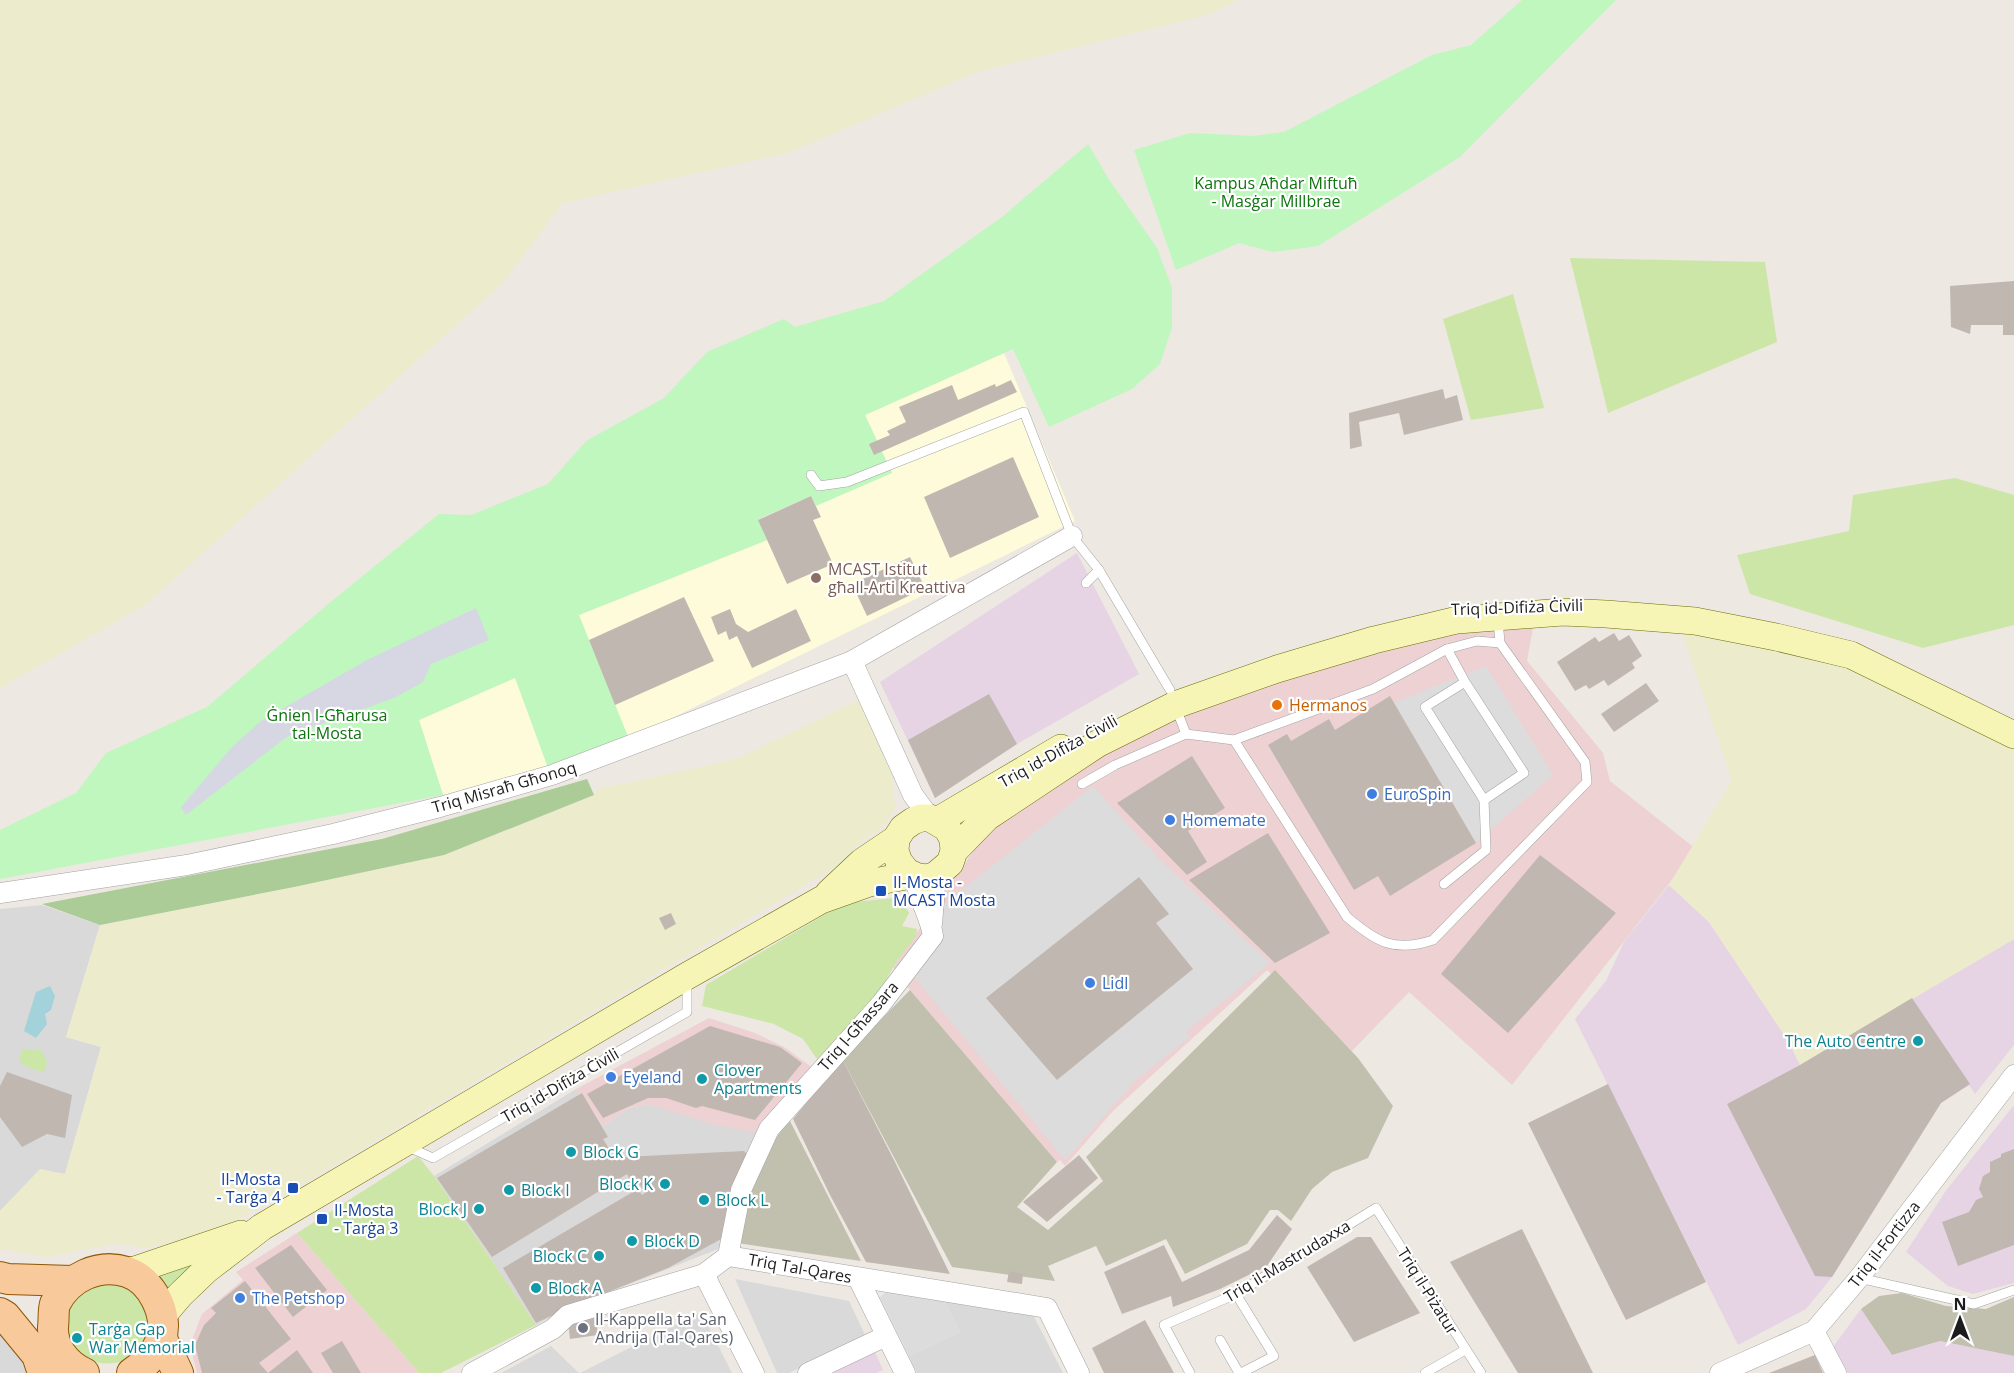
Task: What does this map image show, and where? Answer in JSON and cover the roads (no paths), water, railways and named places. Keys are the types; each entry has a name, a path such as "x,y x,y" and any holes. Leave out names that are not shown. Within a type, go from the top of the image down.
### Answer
{"main road":[{"name":"Triq id-Difiża Ċivili","path":"821,900 862,862 913,821 921,818 934,820 1034,762 1172,697 1293,647 1373,624 1456,608 1610,604 1696,611 1851,642 2014,719"},
{"name":"Triq id-Difiża Ċivili","path":"162,1327 180,1295 206,1270 262,1227 687,976 821,900 869,884 920,876 950,863 954,851 987,818 1106,755 1172,697 1374,640 1457,620 1499,630 1563,612 1695,621 1851,655 2014,735"},
{"path":"934,820 947,828 953,839 954,851"},
{"path":"899,833 895,851 899,862 920,876"},
{"name":"Triq id-Difiża Ċivili","path":"129,1272 262,1227"},
{"path":"0,1277 8,1280 72,1281 99,1269 129,1272 152,1289 178,1373"},
{"path":"72,1281 55,1305 53,1335 60,1353 77,1371"},
{"path":"0,1300 53,1335"},
{"path":"0,1313 37,1355 43,1373"},
{"path":"132,1373 149,1361 162,1327"}],"street":[{"name":"Triq Misraħ Għonoq","path":"0,893 187,865 333,834 552,776 852,661 1072,536"},
{"path":"852,661 913,795 934,820"},
{"path":"899,833 913,795"},
{"name":"Triq l-Għassara","path":"728,1256 741,1190 769,1129 881,1004 932,931 916,890 920,876"},
{"name":"Triq il-Fortizza","path":"1720,1373 1814,1330 1859,1278 2014,1075"},
{"name":"Triq Tal-Qares","path":"472,1373 553,1329 568,1315 704,1274 728,1256 1047,1308 1079,1373"},
{"path":"704,1274 754,1373"},
{"path":"858,1278 904,1373"},
{"path":"1814,1330 1836,1373"},
{"path":"808,1373 886,1336"}],"lane":[{"path":"811,475 819,486 847,482 1024,412 1072,536 1100,570 1172,697 1186,734"},
{"path":"1086,583 1100,570"},
{"path":"1082,784 1106,755 1186,734 1234,740 1373,689 1447,649 1477,641 1499,630 1585,762 1587,782 1433,940 1413,947 1387,944 1366,934 1347,917 1234,740"},
{"path":"1447,649 1524,773 1484,800"},
{"path":"1444,884 1486,850 1484,800 1425,708 1466,682"},
{"name":"Triq il-Mastrudaxxa","path":"1190,1373 1164,1325 1236,1294 1376,1208"},
{"name":"Triq il-Piżatur","path":"1376,1208 1480,1373"},
{"path":"1859,1278 1974,1304 2014,1290"},
{"path":"1221,1340 1240,1373 1274,1356 1236,1294"},
{"path":"1425,1373 1465,1350"}],"water":[{"path":"50,986 55,996 51,1010 45,1014 47,1024 36,1038 24,1031 36,992"}],"place":[{"name":"MCAST Istitut għall-Arti Kreattiva","path":"816,578"},
{"name":"Hermanos","path":"1277,705"},
{"name":"EuroSpin","path":"1372,794"},
{"name":"Homemate","path":"1170,820"},
{"name":"Il-Mosta - MCAST Mosta","path":"881,891"},
{"name":"Lidl","path":"1090,983"},
{"name":"The Auto Centre","path":"1918,1041"},
{"name":"Eyeland","path":"611,1077"},
{"name":"Clover Apartments","path":"702,1079"},
{"name":"Block G","path":"571,1152"},
{"name":"Block K","path":"665,1184"},
{"name":"Il-Mosta - Tarġa 4","path":"293,1188"},
{"name":"Block I","path":"509,1190"},
{"name":"Block L","path":"704,1200"},
{"name":"Block J","path":"479,1209"},
{"name":"Il-Mosta - Tarġa 3","path":"322,1219"},
{"name":"Block D","path":"632,1241"},
{"name":"Block C","path":"599,1256"},
{"name":"Block A","path":"536,1288"},
{"name":"The Petshop","path":"240,1298"},
{"name":"Il-Kappella ta' San Andrija (Tal-Qares)","path":"583,1328"},
{"name":"Tarġa Gap War Memorial","path":"77,1338"}],"park label":[{"name":"Kampus Aħdar Miftuħ - Masġar Millbrae","path":"1276,192"},
{"name":"Ġnien l-Għarusa tal-Mosta","path":"327,724"}]}
